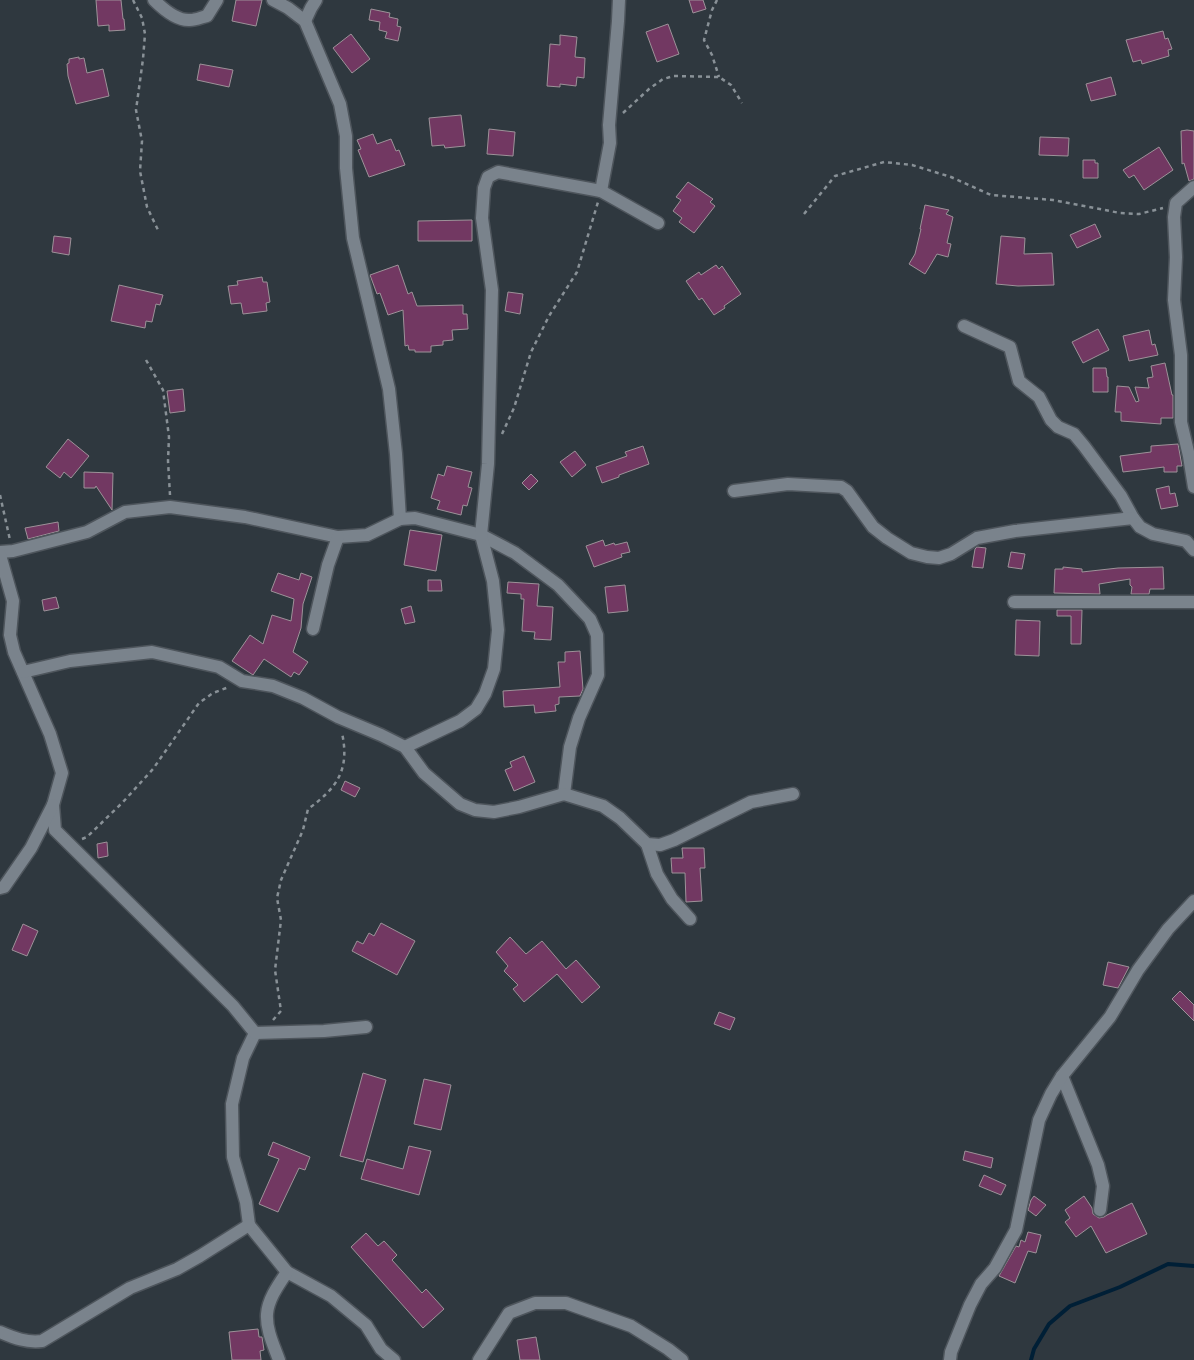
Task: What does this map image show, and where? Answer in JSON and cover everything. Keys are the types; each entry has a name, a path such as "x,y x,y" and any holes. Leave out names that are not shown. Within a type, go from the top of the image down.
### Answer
{"street":[{"path":"154,0 179,18 190,20 207,16 217,0"},
{"path":"273,0 288,8 305,21 340,104 346,136 346,168 354,238 389,389 400,519"},
{"path":"305,21 316,0"},
{"path":"601,191 610,143 609,125 618,21 618,0"},
{"path":"405,747 460,721 476,710 485,694 494,668 498,630 493,581 481,535 488,464 492,290 482,218 484,188 488,177 498,172 601,191 658,223"},
{"path":"1194,187 1176,203 1174,217 1176,257 1174,300 1181,355 1181,422 1194,487"},
{"path":"964,326 1010,346 1019,381 1039,397 1051,420 1058,427 1074,434 1084,446 1121,496 1140,527 1153,534 1186,541 1194,550"},
{"path":"734,490 788,484 841,487 847,491 873,527 887,538 910,554 939,558 951,554 977,538 1015,531 1134,518"},
{"path":"0,888 4,887 31,848 53,805 62,773 50,734 14,652 10,635 12,600 0,553 87,532 125,512 170,506 246,517 338,537 367,535 400,519 415,518 481,535 515,553 558,585 590,619 597,635 598,675 579,718 570,747 564,794"},
{"path":"312,630 328,565 338,537"},
{"path":"1014,602 1194,602"},
{"path":"23,672 70,661 152,652 219,667 242,681 273,686 303,698 338,717 405,747 424,773 460,804 475,810 494,812 564,794 603,806 620,818 647,844 657,874 672,899 690,919"},
{"path":"647,844 660,845 674,840 751,802 792,794"},
{"path":"53,805 55,830 234,1006 254,1033"},
{"path":"950,1360 951,1352 970,1305 981,1284 995,1268 1016,1230 1040,1120 1051,1094 1062,1076 1110,1016 1138,970 1168,929 1194,901"},
{"path":"254,1033 324,1031 366,1027"},
{"path":"254,1033 243,1058 232,1104 233,1157 246,1202 249,1225 287,1272 331,1296 366,1325 381,1350 394,1360"},
{"path":"1062,1076 1098,1164 1103,1186 1100,1210"},
{"path":"0,1332 22,1340 42,1341 130,1288 176,1269 249,1225"},
{"path":"279,1360 268,1327 267,1313 275,1289 287,1272"},
{"path":"479,1360 509,1313 535,1303 566,1303 631,1326 682,1360"}],"path":[{"path":"132,0 142,18 145,34 136,110 142,141 140,171 146,207 158,230"},
{"path":"717,0 712,10 704,40 712,55 718,77"},
{"path":"609,125 649,89 663,79 674,76 718,77 731,85 742,103"},
{"path":"804,214 835,176 884,162 920,167 951,177 991,195 1053,200 1120,213 1139,214 1176,203"},
{"path":"499,440 514,408 531,352 549,316 577,272 601,191"},
{"path":"146,360 163,390 169,436 170,506"},
{"path":"0,494 13,551"},
{"path":"69,845 87,837 124,802 153,769 199,703 213,693 242,681"},
{"path":"254,1033 271,1023 281,1012 275,970 281,920 277,898 281,880 303,830 308,808 323,798 340,778 343,765 343,740 338,717"}],"building":[{"path":"96,0 121,0 125,30 109,31 109,25 98,26"},
{"path":"236,0 262,0 256,26 232,21"},
{"path":"689,0 703,0 706,9 693,13"},
{"path":"371,9 390,13 389,17 398,19 397,26 401,27 398,41 385,38 387,32 379,30 380,22 369,20"},
{"path":"668,24 679,54 657,62 646,32"},
{"path":"1163,31 1165,39 1168,38 1172,49 1168,50 1169,56 1142,64 1141,60 1133,62 1126,40"},
{"path":"351,34 370,59 352,73 333,48"},
{"path":"560,35 577,37 575,57 585,58 584,78 577,77 576,86 560,84 560,87 547,86 550,44 560,45"},
{"path":"79,57 79,59 84,58 87,73 103,69 109,96 76,104 68,76 67,64 69,59"},
{"path":"200,64 233,70 229,87 197,80"},
{"path":"1111,77 1116,95 1091,101 1086,84"},
{"path":"461,115 465,146 445,148 444,145 432,146 429,118"},
{"path":"489,129 515,132 513,156 487,154"},
{"path":"1181,131 1194,131 1194,179 1189,181 1184,163 1182,164"},
{"path":"373,134 377,144 391,139 396,151 399,150 405,165 369,177 358,150 361,149 357,140"},
{"path":"1040,137 1069,138 1068,156 1039,155"},
{"path":"1159,147 1173,170 1144,190 1134,175 1129,178 1123,170"},
{"path":"1083,160 1095,160 1095,163 1098,163 1098,178 1083,178"},
{"path":"688,182 713,199 710,202 715,206 694,233 679,222 682,218 673,211 681,200 676,197"},
{"path":"925,205 949,210 946,214 953,217 947,243 951,244 948,257 937,254 925,274 909,264 915,254"},
{"path":"472,220 472,241 418,241 418,221"},
{"path":"1095,224 1101,237 1077,248 1070,235"},
{"path":"54,236 71,238 69,255 52,252"},
{"path":"1001,236 1025,238 1024,254 1052,253 1054,285 1018,286 996,284"},
{"path":"398,265 408,294 412,292 417,306 463,305 463,314 467,314 468,329 452,330 453,340 443,341 443,345 431,346 431,352 409,350 408,345 405,346 403,310 388,315 380,293 377,294 370,275"},
{"path":"716,265 719,269 722,266 741,294 714,315 702,298 699,300 686,281 699,272 701,275"},
{"path":"262,277 263,282 267,282 270,302 266,303 267,311 243,314 241,303 231,304 228,286 238,285 237,281"},
{"path":"119,285 163,295 160,305 156,304 152,322 146,321 145,328 111,321"},
{"path":"508,292 523,294 520,314 505,311"},
{"path":"1098,329 1109,350 1083,363 1072,342"},
{"path":"1149,330 1152,345 1155,344 1158,355 1129,361 1123,336"},
{"path":"1165,363 1173,395 1173,418 1161,418 1161,424 1121,421 1121,412 1115,412 1117,386 1129,387 1136,402 1139,401 1135,387 1149,388 1147,378 1153,377 1151,366"},
{"path":"1093,368 1106,368 1108,392 1093,392"},
{"path":"183,389 185,411 170,413 167,391"},
{"path":"68,439 89,456 71,478 64,472 60,478 46,467"},
{"path":"1178,444 1182,466 1177,466 1177,472 1164,472 1164,467 1123,472 1120,456 1151,452 1151,446"},
{"path":"643,446 649,464 602,483 596,467 627,456 625,452"},
{"path":"575,451 586,465 572,477 560,462"},
{"path":"447,466 472,472 468,487 472,488 467,506 463,505 461,515 437,509 440,501 431,498 438,474 444,476"},
{"path":"84,472 113,473 112,510 96,486 95,488 84,488"},
{"path":"531,474 538,481 529,490 522,483"},
{"path":"1169,486 1170,494 1175,493 1178,506 1161,509 1156,489"},
{"path":"58,522 59,531 28,539 25,528"},
{"path":"410,530 442,535 436,571 404,565"},
{"path":"603,540 605,546 627,542 630,552 621,554 622,557 594,567 586,546"},
{"path":"977,547 986,548 983,568 972,567"},
{"path":"1011,552 1025,554 1022,569 1008,567"},
{"path":"1063,567 1082,569 1082,572 1118,568 1163,567 1164,589 1150,589 1149,594 1131,594 1130,579 1099,584 1100,594 1054,593 1055,569 1063,569"},
{"path":"278,573 299,580 301,573 312,577 303,604 301,628 293,652 308,662 299,675 294,672 291,677 264,659 253,675 232,661 250,635 263,644 272,615 291,621 294,599 271,591"},
{"path":"428,580 441,580 442,591 428,591"},
{"path":"508,582 539,584 537,606 553,607 551,640 534,639 535,632 522,631 524,599 521,599 521,594 507,593"},
{"path":"625,585 628,611 608,613 605,587"},
{"path":"56,597 59,608 44,611 42,600"},
{"path":"411,606 415,622 405,624 401,609"},
{"path":"1057,610 1082,610 1081,644 1071,644 1071,616 1057,616"},
{"path":"1016,620 1040,621 1039,656 1015,655"},
{"path":"580,651 583,689 580,696 559,697 559,704 555,705 556,711 535,713 534,705 504,707 503,691 560,687 558,662 565,662 565,652"},
{"path":"524,756 535,782 514,791 505,770 512,767 510,762"},
{"path":"345,781 360,788 355,797 341,790"},
{"path":"107,842 108,856 98,858 97,844"},
{"path":"682,848 704,848 705,868 700,868 702,901 686,902 685,873 672,873 671,858 683,858"},
{"path":"381,923 415,941 397,975 352,951 357,941 363,944 369,933 374,936"},
{"path":"23,924 38,931 27,956 12,950"},
{"path":"510,937 526,954 542,941 566,969 576,960 600,987 582,1003 557,974 524,1002 513,989 518,985 504,971 508,966 496,952"},
{"path":"1108,962 1129,967 1118,988 1103,985"},
{"path":"1180,991 1194,1005 1194,1021 1172,999"},
{"path":"719,1012 735,1018 730,1030 714,1024"},
{"path":"363,1073 386,1080 363,1162 340,1156"},
{"path":"424,1079 451,1085 441,1130 414,1124"},
{"path":"273,1142 310,1157 305,1170 299,1168 278,1212 259,1204 279,1159 268,1155"},
{"path":"409,1146 431,1151 419,1195 361,1179 367,1159 403,1169"},
{"path":"965,1151 993,1158 991,1168 963,1160"},
{"path":"984,1175 1006,1185 1001,1195 979,1186"},
{"path":"1034,1196 1046,1205 1036,1216 1028,1210"},
{"path":"1084,1196 1092,1208 1093,1214 1099,1218 1132,1203 1147,1234 1106,1253 1091,1226 1076,1237 1065,1222 1070,1218 1065,1210"},
{"path":"1028,1232 1041,1235 1036,1253 1028,1251 1015,1283 999,1276 1016,1246 1019,1247 1021,1240 1025,1242"},
{"path":"366,1233 378,1246 384,1241 397,1255 392,1260 422,1293 426,1289 444,1309 423,1328 351,1247"},
{"path":"258,1329 259,1337 262,1337 264,1350 260,1351 261,1360 232,1360 229,1332"},
{"path":"536,1337 540,1360 520,1360 517,1340"}],"waterway":[{"path":"1031,1360 1034,1349 1049,1324 1070,1306 1120,1287 1168,1264 1194,1266"}]}
